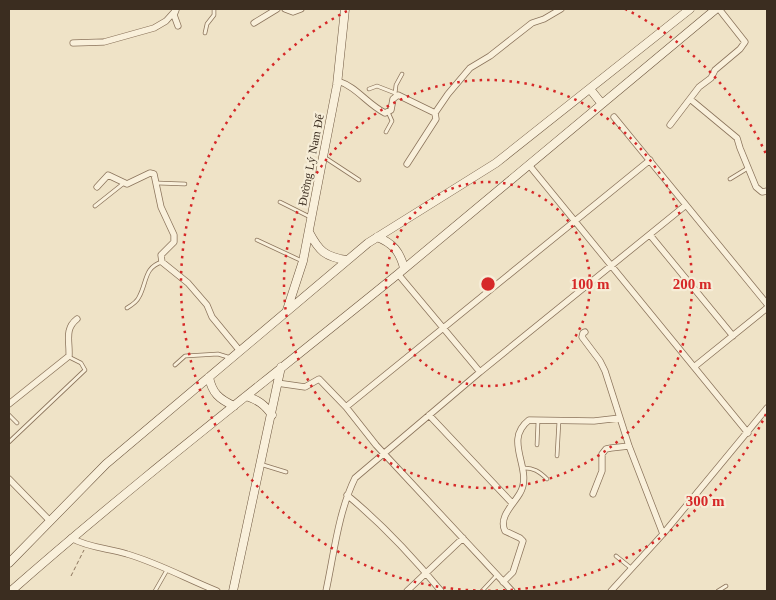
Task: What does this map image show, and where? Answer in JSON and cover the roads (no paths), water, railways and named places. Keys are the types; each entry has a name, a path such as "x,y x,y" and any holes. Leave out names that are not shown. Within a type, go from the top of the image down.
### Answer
{"street":[{"path":"254,23 277,9"},
{"path":"285,9 293,12 301,9"},
{"name":"Đường Lý Nam Đế","path":"286,312 303,261 312,217 338,81 345,9"},
{"path":"407,164 436,119 435,113 470,68 490,56 532,23 544,19 561,9"},
{"path":"9,563 106,464 347,260 377,237 496,163 690,9"},
{"path":"11,591 71,538 398,274 717,9 745,42 740,49 715,70 711,78 699,87 670,125"},
{"path":"176,10 174,15 178,26"},
{"path":"72,43 104,42 154,28 166,21 176,10"},
{"path":"338,81 349,85 376,109 388,112 391,110 395,95 398,95 435,113"},
{"path":"590,89 602,104"},
{"path":"690,99 738,138 740,148 759,191 767,191"},
{"path":"614,117 767,304"},
{"path":"346,406 650,160"},
{"path":"529,165 748,432"},
{"path":"97,187 108,175 127,184 150,173 156,176 161,207 174,235 174,242 161,255 162,262 188,283 207,305 212,317 240,351"},
{"path":"326,591 347,494 355,478 480,372 686,205"},
{"path":"309,232 319,250 335,259 347,260"},
{"path":"650,235 733,336"},
{"path":"377,237 392,244 397,250 404,268"},
{"path":"398,274 480,372"},
{"path":"694,367 767,308"},
{"path":"9,404 69,356 69,328 77,320"},
{"path":"585,332 582,333 582,337 605,371 629,446 663,534"},
{"path":"233,591 281,367"},
{"path":"209,377 212,391 234,406"},
{"path":"277,382 305,386 319,379 346,406 383,453 512,591"},
{"path":"246,396 259,401 272,415"},
{"path":"615,590 767,408"},
{"path":"429,415 512,503"},
{"path":"504,582 513,572 523,541 507,533 504,529 505,517 512,503 521,492 524,481 518,447 519,431 522,425 529,420 538,419 594,422 620,418"},
{"path":"593,494 602,471 602,454 606,449 629,446"},
{"path":"9,479 50,521"},
{"path":"347,494 426,572 441,591"},
{"path":"71,538 86,546 126,553 217,591"},
{"path":"407,591 462,538"}],"lane":[{"path":"205,33 206,24 214,14 214,9"},
{"path":"369,89 377,86 395,95 396,85 402,74"},
{"path":"386,132 392,121 388,112"},
{"path":"323,157 359,180"},
{"path":"730,179 748,168"},
{"path":"95,206 124,183"},
{"path":"157,183 185,184"},
{"path":"280,202 312,217"},
{"path":"258,240 303,261"},
{"path":"127,308 139,297 150,268 162,262"},
{"path":"175,365 185,356 218,354 232,358"},
{"path":"9,442 86,370 69,356"},
{"path":"9,415 17,423"},
{"path":"536,445 538,419"},
{"path":"557,456 559,420"},
{"path":"260,464 286,472"},
{"path":"522,468 528,467 537,470 547,479"},
{"path":"616,556 632,568"},
{"path":"155,591 168,570"},
{"path":"482,591 497,575"},
{"path":"718,591 726,586"}]}
